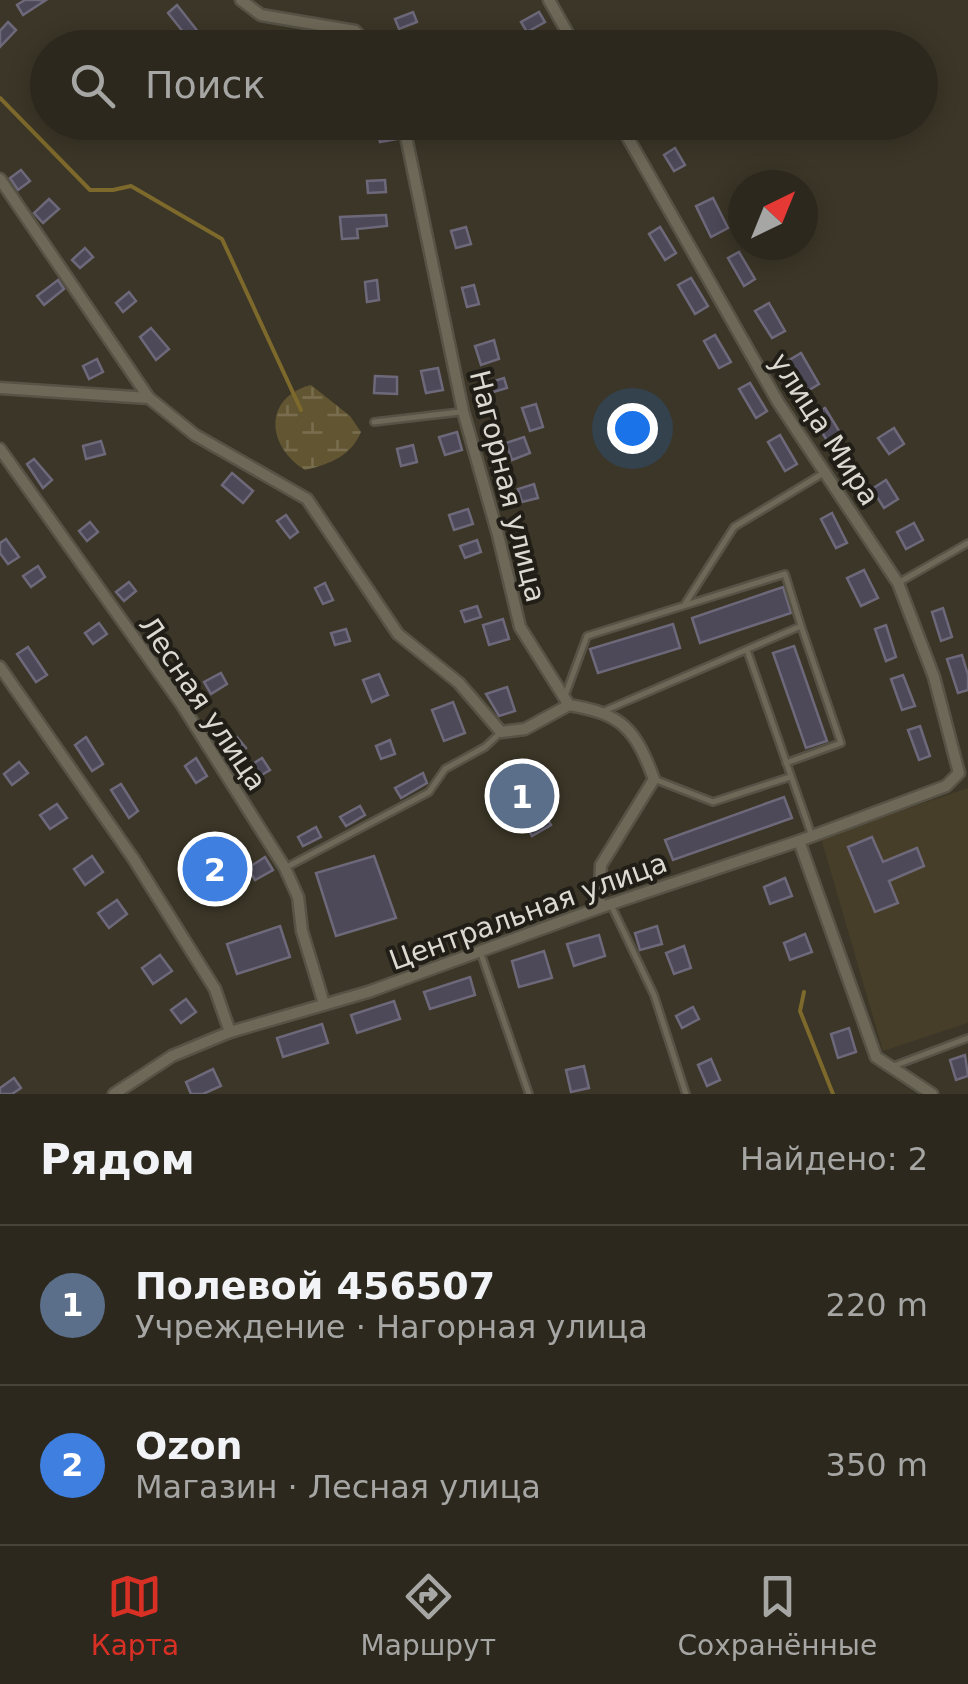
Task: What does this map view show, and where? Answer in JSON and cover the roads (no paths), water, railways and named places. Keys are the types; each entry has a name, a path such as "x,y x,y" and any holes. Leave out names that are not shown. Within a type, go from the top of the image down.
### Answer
{"street":[{"path":"241,0 261,15 349,30"},
{"path":"549,0 566,30"},
{"name":"Нагорная улица","path":"407,140 463,411 520,627 567,701"},
{"name":"улица Мира","path":"629,140 778,402 898,583 934,677 963,776"},
{"path":"0,179 150,398 195,435 307,499 398,634 459,683 501,732 525,729 567,701 604,711 640,741 654,779 601,865 605,906"},
{"path":"0,388 150,398"},
{"name":"Лесная улица","path":"0,449 182,705 286,868 298,897 302,931 324,1004"},
{"path":"0,667 133,858 216,989 230,1032"},
{"name":"Центральная улица","path":"114,1094 172,1056 230,1032 368,992 799,841 946,786 963,776"},
{"path":"799,841 876,1057 932,1094"}],"lane":[{"path":"374,422 463,411"},
{"path":"685,604 734,527 824,472"},
{"path":"898,583 968,543"},
{"path":"567,701 588,636 785,574 841,743 786,764"},
{"path":"604,711 801,626"},
{"path":"747,650 812,836"},
{"path":"286,868 430,792 444,768 485,747 501,732"},
{"path":"654,779 713,802 790,777"},
{"path":"605,906 654,995 686,1094"},
{"path":"480,951 528,1094"},
{"path":"888,1068 968,1038"}],"waterway":[{"path":"0,98 30,129"},
{"path":"41,140 90,190 131,186 222,239 301,410"},
{"path":"804,992 800,1011 833,1094"}],"place":[{"name":"Полевой 456507","path":"522,796"},
{"name":"Ozon","path":"215,869"}]}
